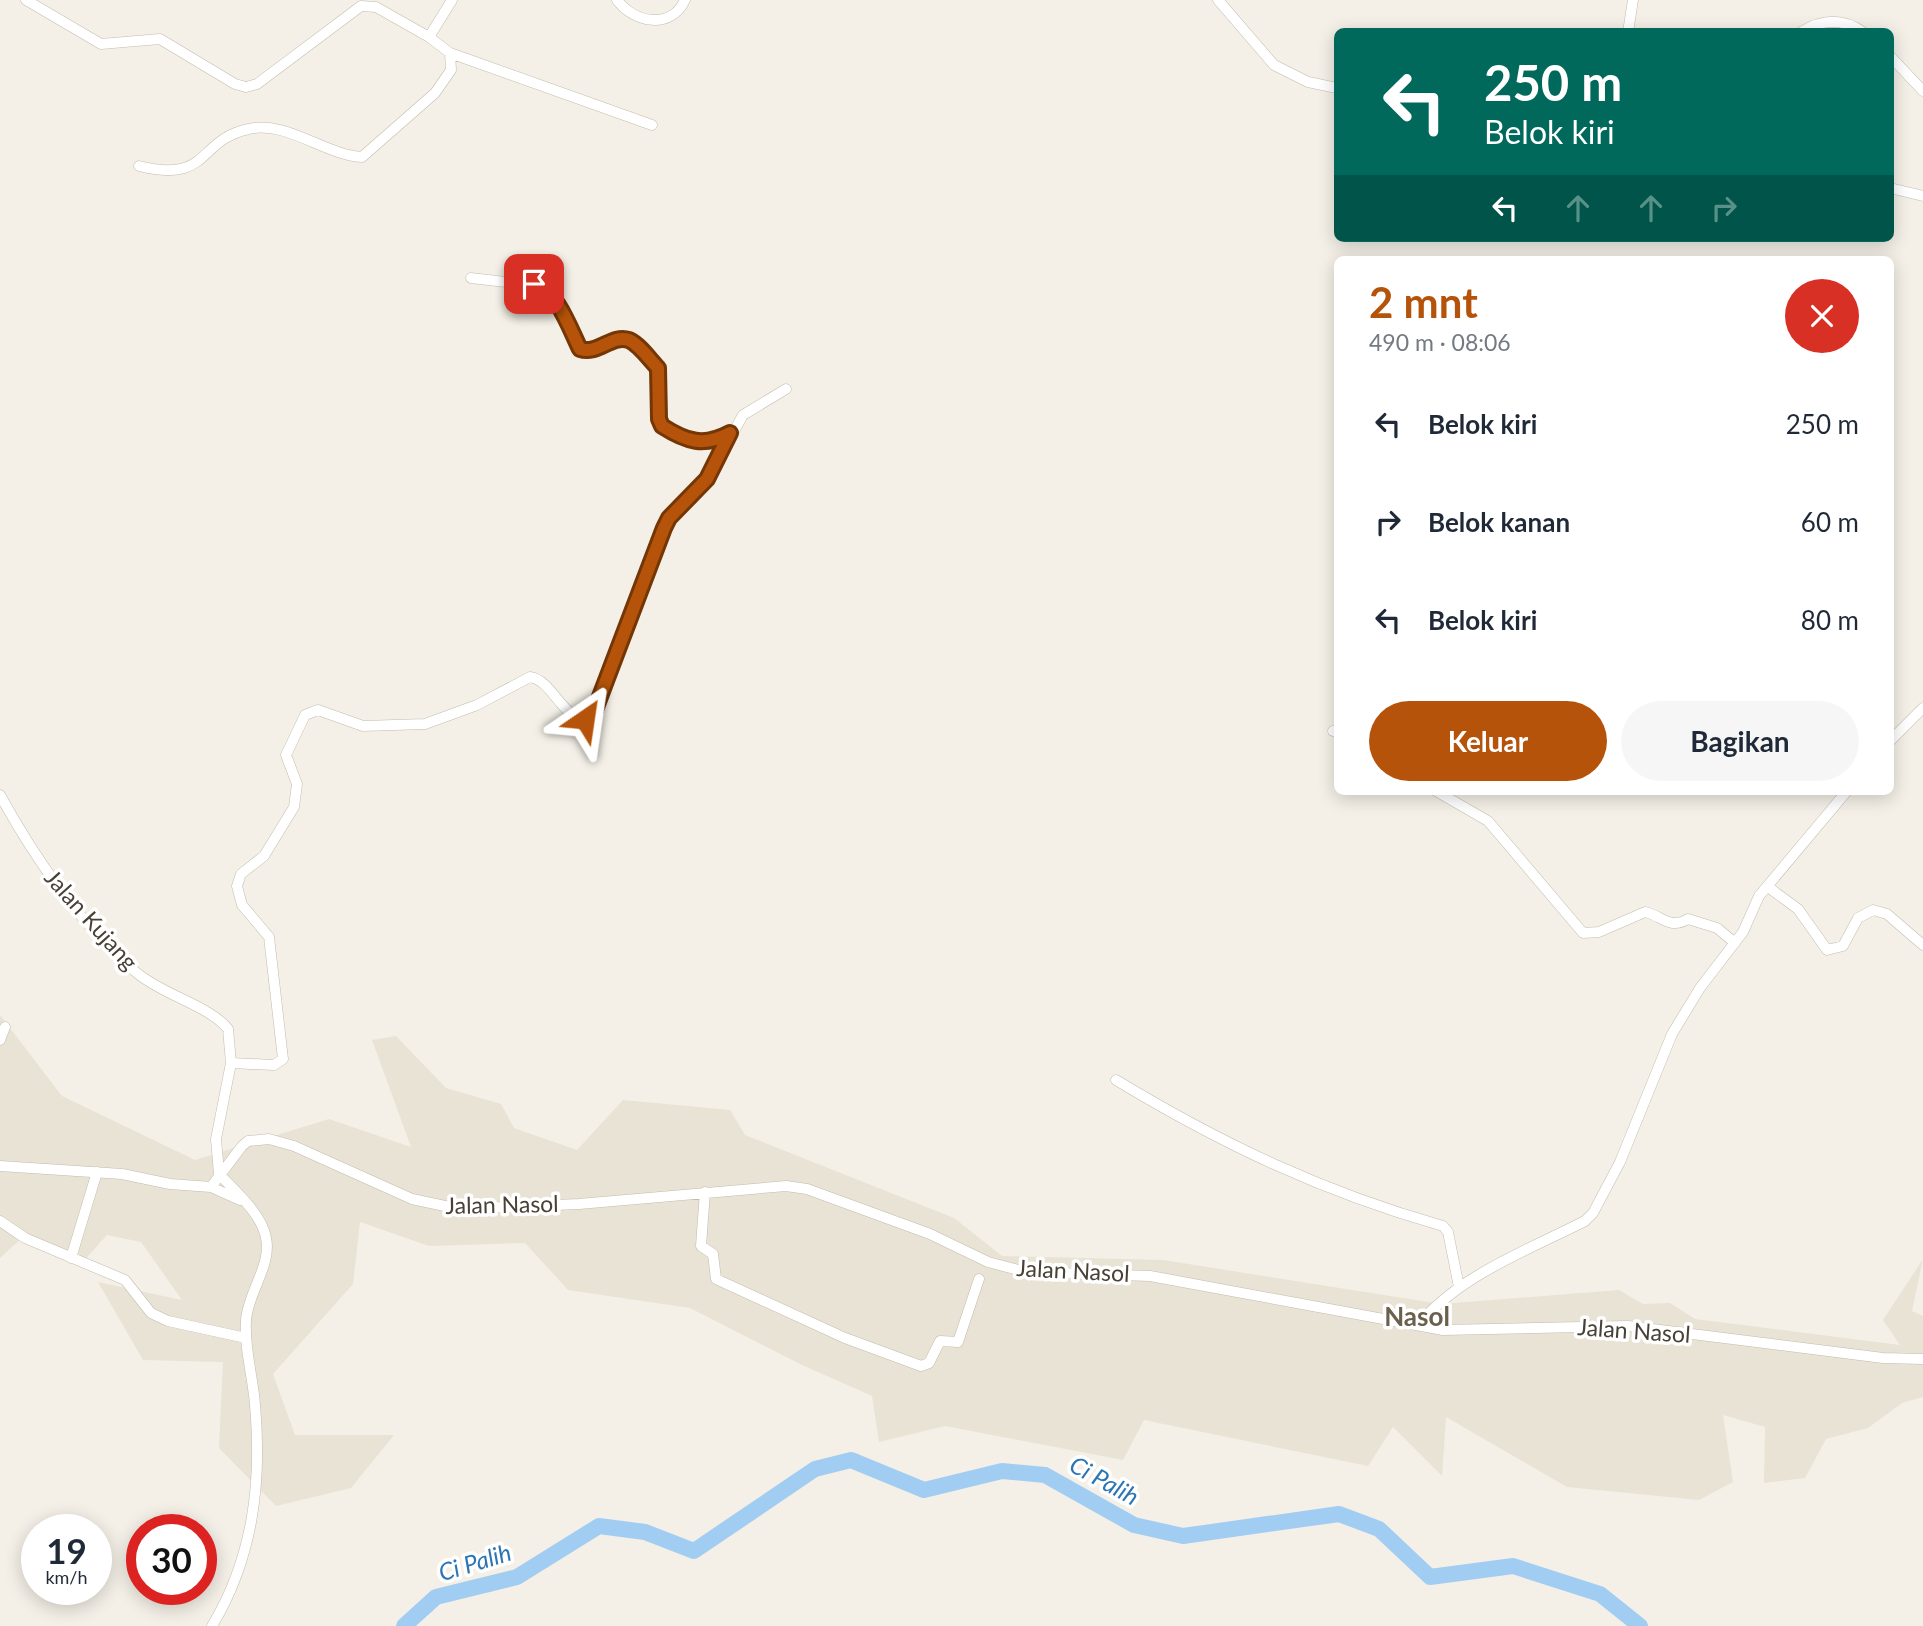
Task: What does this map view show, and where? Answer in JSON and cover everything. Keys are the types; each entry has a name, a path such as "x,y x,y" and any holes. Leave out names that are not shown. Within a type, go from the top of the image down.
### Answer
{"street":[{"path":"26,0 101,44 160,39 234,84 246,87 257,84 367,4 429,37 450,53 652,125"},
{"path":"429,37 452,0"},
{"path":"617,0 632,14 645,20 661,21 682,6 685,0"},
{"path":"1219,0 1274,65 1308,82 1334,87"},
{"path":"1629,28 1633,0"},
{"path":"1809,28 1833,21 1847,22 1857,28"},
{"path":"139,166 163,172 183,170 231,136 260,127 362,157 435,93 451,70 450,53"},
{"path":"1894,59 1923,91"},
{"path":"1894,189 1923,196"},
{"path":"471,278 540,286 555,301 584,351 592,351 618,339 634,343 658,368 659,419 662,426 676,435 705,444 730,433"},
{"path":"231,1063 274,1065 283,1059 269,937 242,905 237,886 241,874 264,856 294,807 297,784 286,755 305,715 318,710 363,726 425,724 478,705 530,677 544,683 568,711 583,718 591,717 669,518 707,479 730,433 750,410 786,389"},
{"path":"1894,737 1923,708"},
{"name":"Jalan Kujang","path":"0,795 36,857 137,974 222,1022 228,1029 231,1063 216,1139 219,1174"},
{"path":"1443,795 1488,821 1583,933 1598,932 1645,912 1666,923 1679,924 1688,919 1712,926 1735,943"},
{"path":"1418,1325 1438,1303 1459,1287 1585,1220 1593,1213 1620,1163 1672,1034 1703,984 1735,943 1759,896 1844,795"},
{"path":"1768,887 1798,909 1827,950 1843,946 1858,918 1873,910 1887,914 1923,945"},
{"path":"0,1040 5,1027"},
{"path":"1116,1080 1192,1126 1309,1182 1443,1226 1448,1232 1459,1287"},
{"name":"Jalan Nasol","path":"211,1187 248,1141 269,1139 321,1157 419,1202 451,1209 579,1204 786,1186 807,1189 930,1234 988,1262 1026,1272 1150,1276 1463,1331 1490,1327 1628,1326 1882,1358 1923,1359"},
{"path":"0,1166 97,1172 170,1184 211,1187 243,1201"},
{"path":"71,1258 97,1172"},
{"path":"212,1626 240,1571 257,1492 257,1436 246,1338 250,1297 265,1259 267,1242 261,1224 219,1174"},
{"path":"705,1192 701,1246 713,1254 716,1279 845,1338 921,1366 929,1363 940,1341 958,1342 979,1279"},
{"path":"0,1221 24,1238 125,1280 151,1313 168,1321 246,1338"}],"shaded area":[{"path":"0,1015 62,1096 195,1160 329,1119 411,1147 372,1040 396,1036 446,1088 501,1104 514,1128 577,1150 623,1100 730,1110 745,1135 954,1218 1002,1256 1163,1260 1441,1304 1619,1290 1643,1304 1670,1303 1695,1319 1900,1345 1883,1320 1923,1259 1912,1311 1923,1316 1923,1397 1902,1403 1868,1428 1826,1439 1805,1478 1764,1483 1765,1427 1723,1415 1733,1482 1699,1500 1567,1487 1446,1417 1442,1476 1393,1427 1368,1466 1144,1420 1123,1460 945,1426 879,1442 872,1396 802,1365 690,1308 568,1290 525,1243 429,1246 360,1222 353,1284 273,1374 295,1435 394,1435 351,1488 276,1506 219,1448 223,1362 143,1360 98,1282 182,1300 141,1242 107,1235 80,1265 25,1235 0,1258"}],"waterway":[{"name":"Ci Palih","path":"404,1626 436,1597 517,1577 599,1526 645,1532 694,1551 815,1469 851,1460 924,1490 1002,1471 1045,1475 1134,1525 1183,1536 1339,1514 1379,1529 1430,1577 1513,1566 1600,1594 1640,1626"}],"district":[{"name":"Nasol","path":"1417,1317"}],"route":[{"path":"534,284 540,286 555,301 580,349 592,351 618,339 628,340 658,368 661,377 659,419 662,426 676,435 705,444 730,433 719,460 707,479 669,518 593,715 585,719"}]}
